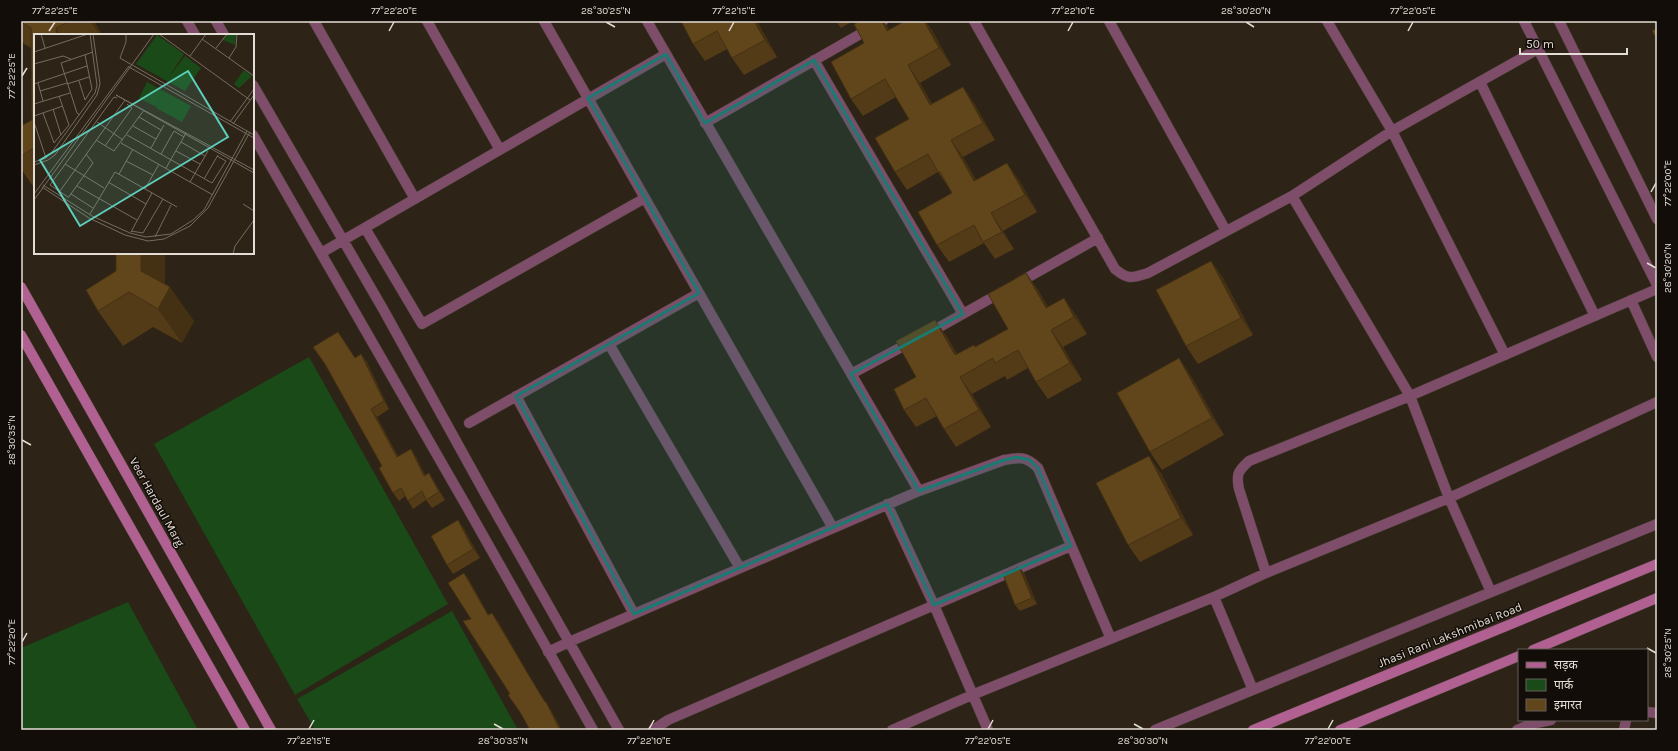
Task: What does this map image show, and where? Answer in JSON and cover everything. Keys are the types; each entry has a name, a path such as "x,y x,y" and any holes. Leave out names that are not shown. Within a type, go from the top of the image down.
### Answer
{"street":[{"path":"187,21 194,34"},
{"path":"216,21 223,34"},
{"path":"314,21 415,199"},
{"path":"428,21 500,150"},
{"path":"544,21 833,528"},
{"path":"647,21 919,491"},
{"path":"706,123 883,21"},
{"path":"974,21 1115,269 1132,278 1148,273 1292,196 1392,131 1538,49"},
{"path":"1109,21 1226,231"},
{"path":"1327,21 1392,131 1505,355"},
{"path":"1524,21 1657,285"},
{"path":"1559,21 1657,219"},
{"path":"320,253 666,54"},
{"path":"814,60 963,314"},
{"path":"1480,82 1595,316"},
{"path":"254,87 342,239 619,730"},
{"path":"254,137 593,730"},
{"path":"1292,196 1410,396 1449,498 1491,592"},
{"path":"365,228 422,324 645,198"},
{"path":"851,374 963,314 1098,238"},
{"name":"Veer Hardaul Marg","path":"21,287 271,730"},
{"path":"1266,573 1239,489 1237,478 1240,470 1249,461 1410,396 1657,289"},
{"path":"469,423 699,293"},
{"path":"1631,300 1657,357"},
{"path":"21,335 245,730"},
{"path":"609,344 740,568"},
{"path":"516,396 634,614"},
{"path":"892,730 972,695 1214,597 1266,573 1449,498 1657,402"},
{"path":"548,652 887,504 1004,460 1017,457 1030,460 1038,468 1111,639"},
{"path":"887,504 934,605 988,730"},
{"path":"1154,730 1657,524"},
{"path":"653,730 668,720 1071,546"},
{"name":"Jhasi Rani Lakshmibai Road","path":"1253,730 1657,564"},
{"path":"1214,597 1253,690"},
{"path":"1535,649 1657,598"},
{"path":"1340,730 1518,656"},
{"path":"1517,730 1531,724 1546,721"}],"highlighted area":[{"path":"666,54 705,123 814,60 963,314 851,374 919,491 1004,460 1017,457 1030,460 1038,468 1071,546 934,605 887,504 634,614 516,396 699,293 588,98"}],"green space":[{"path":"309,357 448,604 295,695 154,444"},
{"path":"128,602 198,730 21,730 21,648"},
{"path":"452,611 518,730 315,730 297,699"}],"building":[{"path":"70,21 56,28 56,34 34,34 34,148 21,156 21,126 32,120 31,28 21,22"},
{"path":"681,21 754,21 765,40 732,58 717,31 693,44"},
{"path":"860,21 882,21 887,31 905,21 924,21 939,48 908,65 930,105 963,87 983,123 951,140 974,181 1007,163 1025,195 991,213 1002,232 983,242 974,225 937,245 918,212 952,193 940,172 938,172 928,154 895,172 875,138 909,119 885,79 851,99 831,62 864,43 854,24"},
{"path":"1657,28 1657,39 1652,31"},
{"path":"116,254 141,254 141,271 170,287 158,309 129,292 98,311 86,290 116,271"},
{"path":"1211,261 1241,318 1186,346 1156,290"},
{"path":"1026,273 1046,308 1064,298 1074,317 1051,330 1070,363 1036,382 1018,350 995,363 993,358 960,377 979,410 944,429 926,398 904,410 894,389 916,377 896,341 935,320 955,355 974,345 975,347 1008,329 988,294"},
{"path":"338,332 355,358 361,354 384,401 371,409 397,457 411,449 424,476 429,473 439,492 426,500 422,491 408,501 401,488 393,493 379,468 382,466 325,364 313,347"},
{"path":"1179,358 1212,418 1150,452 1117,393"},
{"path":"1149,456 1181,518 1128,545 1096,483"},
{"path":"458,520 473,549 447,565 431,536"},
{"path":"1019,567 1032,598 1015,605 1003,574"},
{"path":"464,573 488,615 492,613 546,702 560,730 530,730 508,695 510,694 463,621 471,619 448,583"}]}
